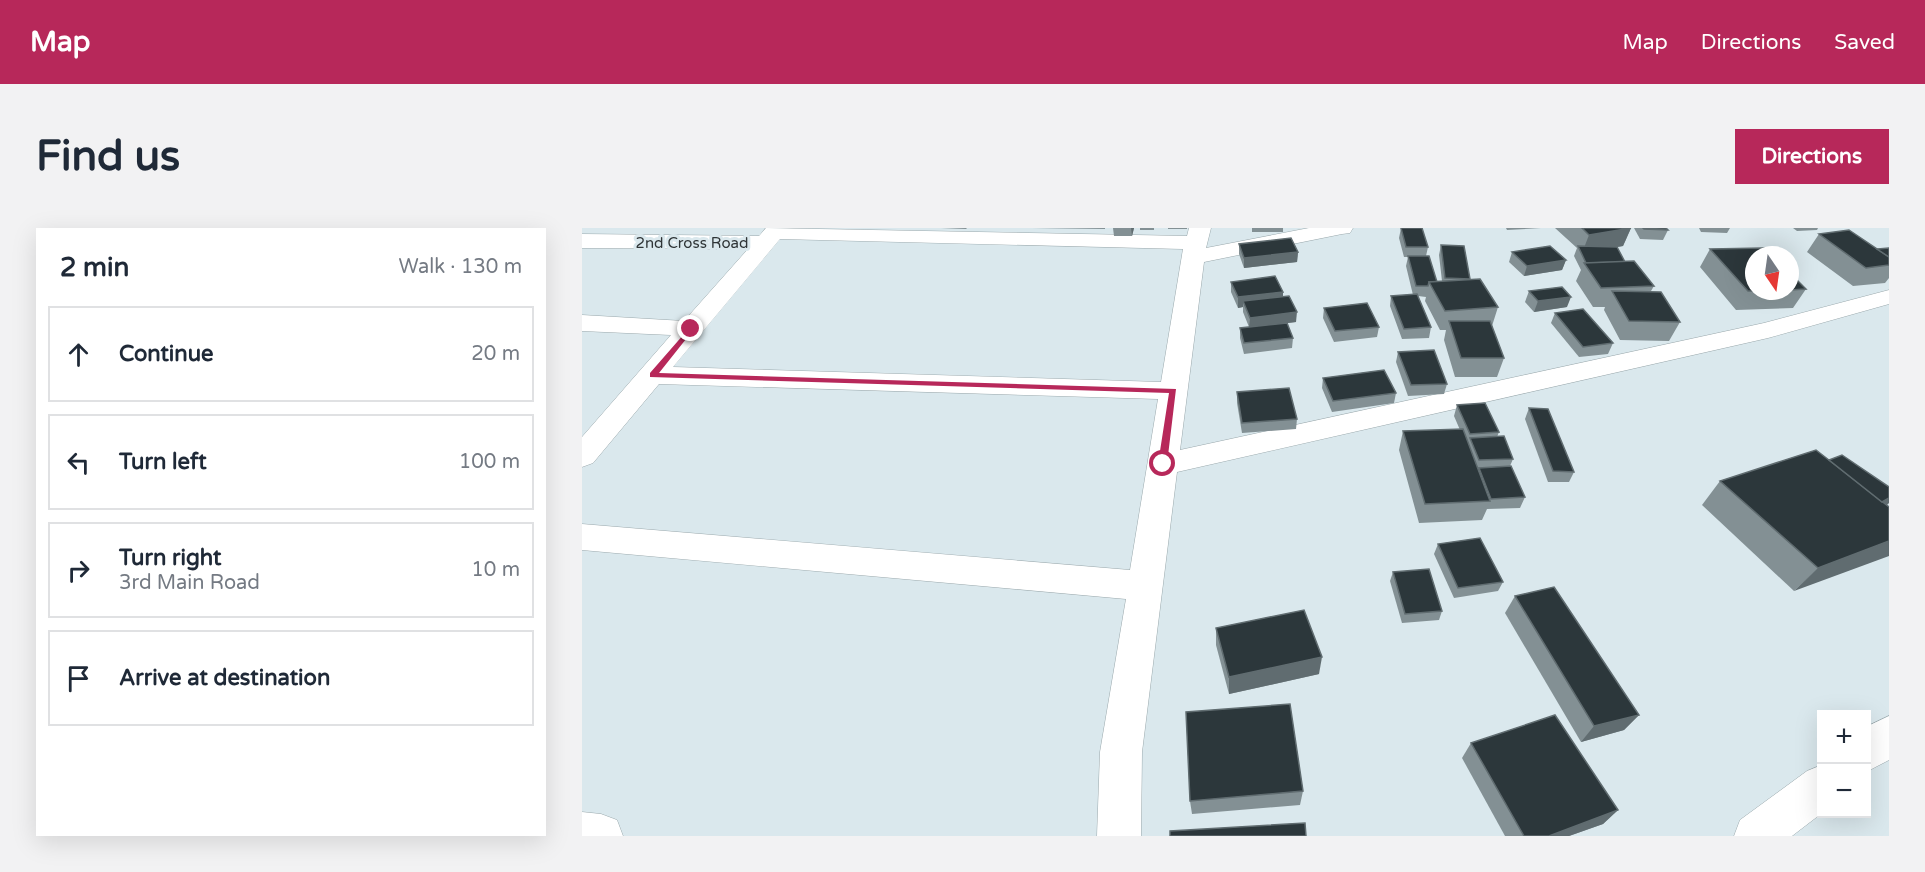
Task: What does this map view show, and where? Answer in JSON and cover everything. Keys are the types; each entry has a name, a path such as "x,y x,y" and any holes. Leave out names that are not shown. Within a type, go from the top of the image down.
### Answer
{"street":[{"name":"2nd Cross Road","path":"582,241 773,234 1196,243 1342,228"},
{"path":"582,455 773,234"},
{"path":"1119,836 1121,752 1196,243"},
{"path":"1163,464 1768,330 1889,297"},
{"path":"582,323 691,329"},
{"path":"653,375 1174,391"},
{"path":"582,537 1145,586"},
{"path":"1871,748 1889,735"},
{"path":"1756,836 1817,789"},
{"path":"582,834 601,836"}],"building":[{"path":"1401,228 1422,228 1428,247 1406,247"},
{"path":"1582,228 1631,228 1589,235"},
{"path":"1666,228 1668,230 1644,229"},
{"path":"1849,230 1889,257 1889,265 1866,268 1819,234"},
{"path":"1291,238 1298,252 1244,258 1239,244"},
{"path":"1441,245 1464,246 1470,279 1445,278"},
{"path":"1550,246 1566,260 1527,266 1512,252"},
{"path":"1578,246 1617,247 1625,262 1586,263"},
{"path":"1745,248 1745,288 1710,249"},
{"path":"1889,248 1889,257 1877,249"},
{"path":"1408,256 1429,256 1437,282 1429,282 1428,286 1416,286"},
{"path":"1634,261 1654,286 1601,288 1584,263"},
{"path":"1275,276 1283,292 1238,297 1231,282"},
{"path":"1480,279 1498,307 1445,311 1429,282"},
{"path":"1799,282 1806,289 1799,289"},
{"path":"1562,287 1571,297 1538,301 1529,291"},
{"path":"1612,291 1661,292 1680,322 1629,321"},
{"path":"1417,294 1431,327 1404,329 1391,296"},
{"path":"1289,296 1297,312 1250,318 1243,301"},
{"path":"1367,303 1379,327 1335,331 1324,308"},
{"path":"1583,309 1613,343 1583,347 1555,313"},
{"path":"1449,321 1490,321 1504,358 1461,358"},
{"path":"1287,323 1293,338 1244,343 1240,328"},
{"path":"1434,350 1447,384 1411,385 1398,352"},
{"path":"1384,370 1396,393 1333,401 1323,378"},
{"path":"1289,388 1297,419 1242,423 1237,392"},
{"path":"1485,403 1499,432 1470,434 1457,405"},
{"path":"1529,408 1548,409 1574,472 1553,471"},
{"path":"1463,429 1490,501 1425,504 1403,431"},
{"path":"1504,436 1513,459 1479,460 1470,438"},
{"path":"1816,450 1889,507 1889,541 1818,568 1720,481"},
{"path":"1842,455 1889,487 1889,498 1882,502 1829,460"},
{"path":"1511,466 1525,497 1491,499 1479,468"},
{"path":"1480,538 1503,582 1458,588 1438,544"},
{"path":"1429,569 1442,611 1405,614 1393,572"},
{"path":"1554,587 1639,715 1594,726 1515,596"},
{"path":"1304,610 1322,657 1229,677 1216,628"},
{"path":"1290,704 1303,791 1190,801 1186,712"},
{"path":"1555,715 1618,810 1549,836 1524,836 1471,743"},
{"path":"1305,823 1306,836 1170,836 1170,831"}],"route":[{"path":"691,329 653,375 1174,391 1163,464"}]}
